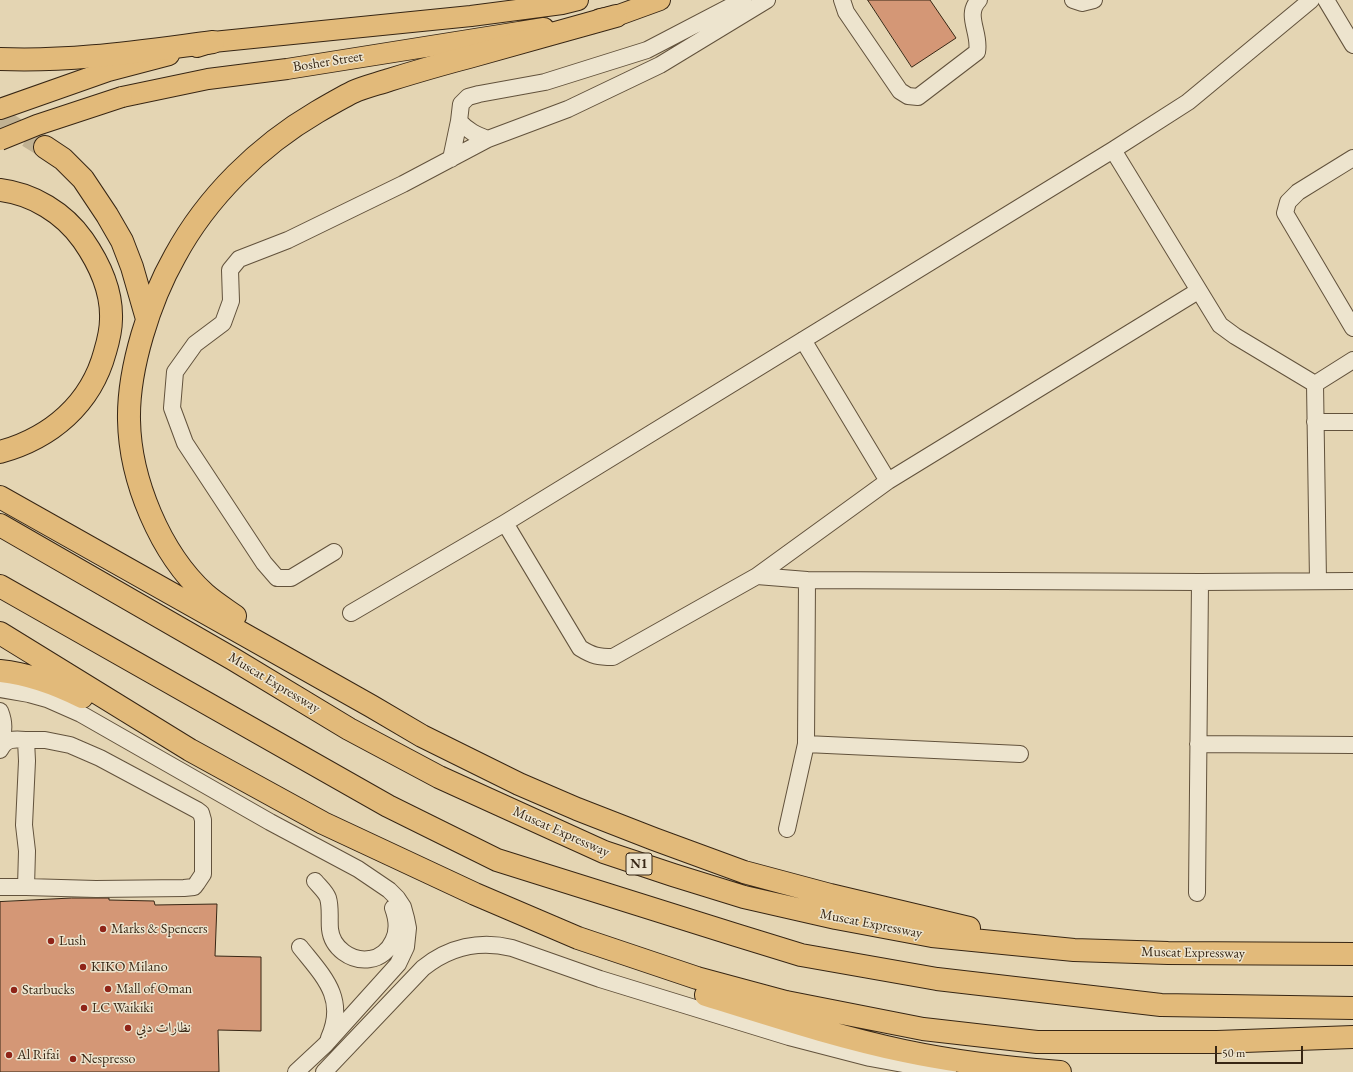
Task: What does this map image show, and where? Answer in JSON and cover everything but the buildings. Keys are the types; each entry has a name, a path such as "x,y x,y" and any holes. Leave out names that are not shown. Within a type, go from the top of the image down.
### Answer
{"highway":[{"path":"371,706 305,660 234,616 206,594 190,578 158,532 143,494 131,443 129,418 136,361 147,319 174,256 190,230 205,210 232,179 257,156 278,139 314,114 355,91 425,69 616,16"},
{"path":"0,59 33,60 89,58 213,42"},
{"path":"0,66 14,66 33,60"},
{"path":"45,148 63,159 83,179 107,215 122,241 130,260 147,319"},
{"path":"0,190 27,196 45,205 77,230 93,254 107,288 111,320 108,342 97,378 73,411 58,424 40,436 17,447 0,452"},
{"path":"0,497 422,736 519,784 577,809 744,872 942,922 1074,950"},
{"name":"Muscat Expressway","path":"0,525 233,659 356,733 439,778 604,852 744,897 836,918 932,936 1074,950 1168,953 1353,954"},
{"path":"0,586 388,806 497,860 801,954 937,979 1161,1005 1353,1008"},
{"path":"0,632 190,750 323,823 475,894 578,938 697,978 786,1002 923,1029 1037,1042 1217,1042 1353,1037"},
{"path":"0,671 13,672 39,678 63,687 159,740 190,750"},
{"path":"578,938 611,958 646,976 843,1036 904,1051 966,1062 1007,1068 1060,1072"}],"main road":[{"path":"0,109 108,72 213,42 471,16 562,4 578,0"},
{"name":"Bosher Street","path":"0,140 37,125 122,97 208,79 287,69 616,16 660,0"}],"street":[{"path":"451,159 461,104 468,97 545,82 647,50 742,0"},
{"path":"334,552 291,578 277,578 264,563 185,443 172,408 175,372 195,344 223,323 230,301 230,270 239,259 288,240 403,184 488,139 568,109 660,65 767,0"},
{"path":"842,0 846,12 900,91 908,96 918,97 977,52 979,45 971,12 979,0"},
{"path":"1073,0 1082,3 1094,0"},
{"path":"351,613 505,523 1113,150 1188,102 1311,0"},
{"path":"1326,0 1353,45"},
{"path":"459,121 465,128 474,134 488,139"},
{"path":"1113,150 1220,325 1235,336 1315,384"},
{"path":"1353,158 1298,192 1288,202 1285,213 1353,328"},
{"path":"505,523 580,648 590,654 600,657 614,656 757,576 888,481 1198,291"},
{"path":"803,340 888,481"},
{"path":"1315,384 1353,360"},
{"path":"1315,384 1318,581"},
{"path":"1316,422 1353,422"},
{"path":"757,576 807,580 1200,582 1353,581"},
{"path":"787,829 806,744 807,580"},
{"path":"1197,893 1200,582"},
{"path":"0,689 47,699 81,714 270,822 358,869 390,890 400,902 408,928 406,947 398,964 324,1045 296,1072"},
{"path":"0,712 4,730 0,741"},
{"path":"0,750 10,739 45,740 70,745 100,758 197,810 201,814 203,820 203,874 194,887 96,889 0,887"},
{"path":"26,740 27,761 24,825 27,851 26,887"},
{"path":"806,744 1020,754"},
{"path":"1198,744 1353,745"},
{"path":"315,881 328,896 330,930 335,943 346,954 352,957 359,959 374,958 387,950 392,944 395,937 397,922 393,906 389,900 364,880 358,869"},
{"path":"324,1072 430,962 456,949 474,945 493,945 512,948 600,979 789,1037 870,1058 948,1072"},
{"path":"300,947 327,982 334,996 336,1012 335,1021 331,1033 324,1045"},
{"path":"342,1072 352,1044"}],"tunnel":[{"path":"0,119 45,147"}],"place":[{"name":"Marks & Spencers","path":"103,929"},
{"name":"Lush","path":"51,941"},
{"name":"KIKO Milano","path":"83,967"},
{"name":"Mall of Oman","path":"108,989"},
{"name":"Starbucks","path":"14,990"},
{"name":"LC Waikiki","path":"84,1008"},
{"name":"نظارات دبي","path":"128,1028"},
{"name":"Al Rifai","path":"9,1055"},
{"name":"Nespresso","path":"73,1059"}]}
